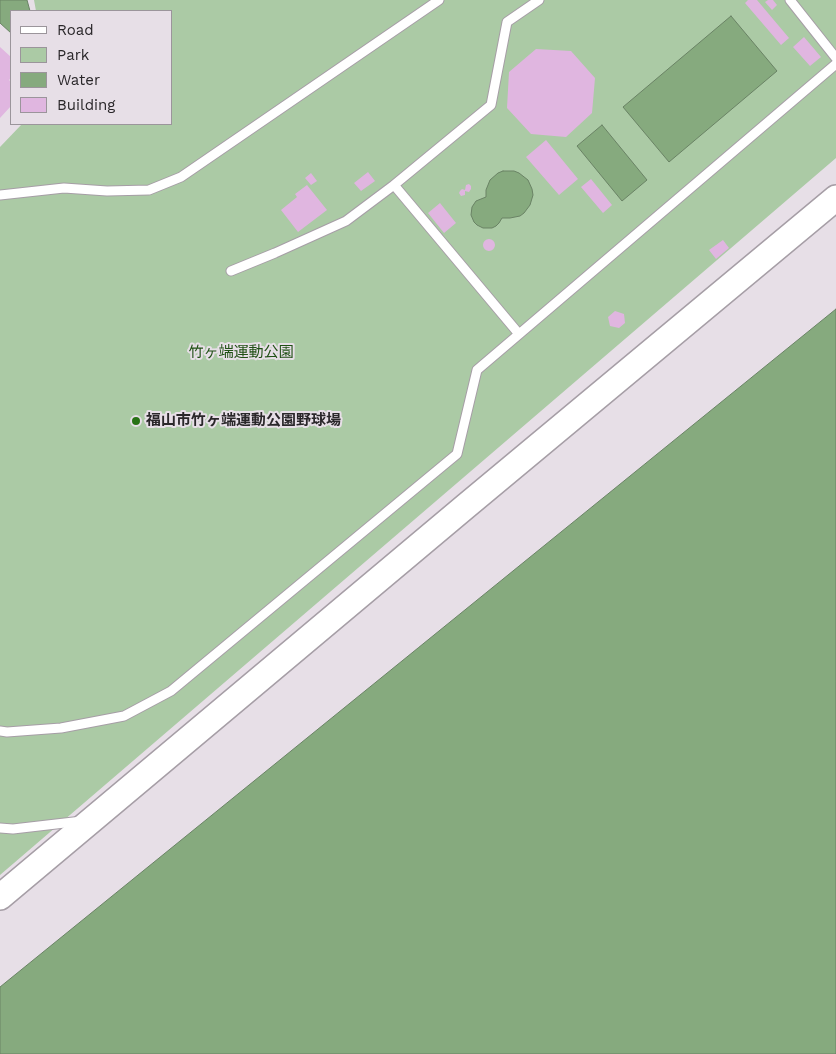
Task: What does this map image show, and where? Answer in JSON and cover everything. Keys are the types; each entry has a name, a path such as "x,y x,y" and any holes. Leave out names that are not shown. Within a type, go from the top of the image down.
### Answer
{"street":[{"path":"0,896 836,198"}],"lane":[{"path":"0,195 64,188 107,191 149,190 181,177 439,0"},
{"path":"231,270 275,253 346,221 394,185 491,105 507,22 540,0"},
{"path":"790,0 836,58"},
{"path":"0,731 61,728 124,716 171,692 457,454 477,370 836,64"},
{"path":"394,185 519,334"},
{"path":"0,828 13,829 91,820"}],"green space":[{"name":"竹ヶ端運動公園","path":"34,0 836,0 836,158 0,875 0,147 21,125 172,125 172,10 36,10"}],"water":[{"path":"0,0 27,0 30,10 10,10 10,32 0,23"},
{"path":"731,16 777,71 669,162 623,107"},
{"path":"602,125 647,180 622,201 577,146"},
{"path":"503,171 514,171 528,180 533,195 530,205 520,216 502,218 496,226 483,228 474,222 471,215 472,207 476,201 486,197 486,190 490,180"},
{"path":"836,309 836,1054 0,1054 0,987"}],"building":[{"path":"748,0 757,0 789,38 781,45 745,3"},
{"path":"773,0 777,5 772,10 765,2"},
{"path":"804,37 821,57 810,66 793,47"},
{"path":"0,47 10,56 10,107 0,118"},
{"path":"536,49 571,51 595,78 592,113 566,137 531,134 507,108 509,72"},
{"path":"546,140 578,179 559,195 526,157"},
{"path":"368,172 375,181 361,191 354,183"},
{"path":"311,173 317,181 311,185 305,178"},
{"path":"591,179 612,205 603,213 581,187"},
{"path":"469,184 471,189 469,192 465,191 465,195 461,196 459,193 462,189 465,190 466,185"},
{"path":"307,185 327,210 298,232 281,210 297,197 295,194"},
{"path":"440,203 456,223 444,233 428,213"},
{"path":"491,239 494,240 494,250 487,251 484,250 483,243 484,240"},
{"path":"723,240 729,248 716,259 709,250"},
{"path":"615,311 624,314 625,323 619,328 610,326 608,317"}],"place":[{"name":"福山市竹ヶ端運動公園野球場","path":"136,421"}]}
